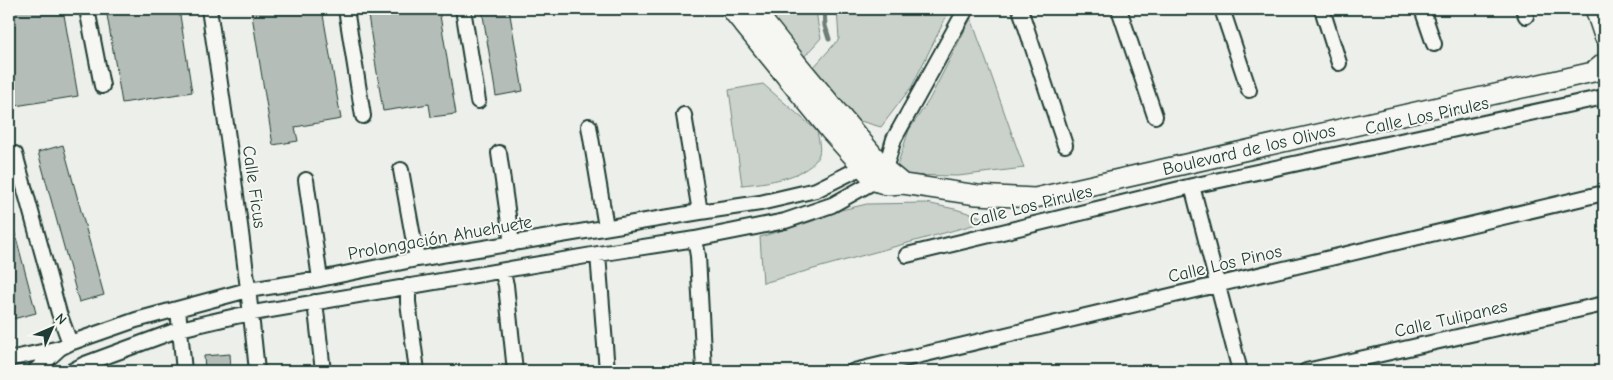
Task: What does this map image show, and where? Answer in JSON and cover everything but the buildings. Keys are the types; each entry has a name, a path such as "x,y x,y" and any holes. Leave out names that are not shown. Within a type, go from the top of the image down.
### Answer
{"street":[{"path":"87,9 102,86"},
{"name":"Calle Ficus","path":"209,9 233,168 257,371"},
{"path":"346,9 364,116"},
{"path":"463,9 478,101"},
{"path":"731,9 825,124 874,168"},
{"path":"754,9 796,62 874,168"},
{"path":"72,371 85,364 180,329 251,313 695,239 785,221 832,205 874,168 894,139 966,9"},
{"path":"1020,9 1065,145"},
{"path":"1119,9 1155,116"},
{"path":"1222,9 1249,90"},
{"path":"1322,9 1339,63"},
{"path":"1422,9 1434,44"},
{"path":"1595,9 1604,36"},
{"name":"Boulevard de los Olivos","path":"874,168 887,185 904,184 977,195 1035,198 1601,70"},
{"name":"Calle Los Pirules","path":"907,256 1192,186 1604,96"},
{"path":"684,115 700,212"},
{"path":"588,126 606,227"},
{"path":"499,153 512,244"},
{"path":"9,358 65,345 59,314 15,154"},
{"name":"Prolongación Ahuehuete","path":"35,371 65,345 136,320 248,290 320,279 418,259 606,227 760,204 816,190 874,168"},
{"path":"401,170 418,259"},
{"path":"306,180 320,279"},
{"path":"1192,186 1240,371"},
{"name":"Calle Los Pinos","path":"854,371 1604,193"},
{"path":"695,239 698,256 704,371"},
{"path":"598,254 607,371"},
{"path":"502,270 506,285 515,371"},
{"path":"408,286 408,302 417,371"},
{"path":"316,302 323,371"},
{"name":"Calle Tulipanes","path":"1306,371 1604,304"},
{"path":"178,309 184,371"}],"shaded area":[{"path":"764,9 816,9 821,38 804,57"},
{"path":"837,9 950,9 912,86 881,127 850,118 813,68 839,39"},
{"path":"971,18 1024,168 958,176 894,175 909,130 929,100"},
{"path":"763,84 817,131 820,152 807,169 797,174 773,181 742,185 729,90"},
{"path":"926,203 955,209 991,220 763,283 760,237 810,222 841,210 867,204"}],"waterway":[{"path":"824,9 825,26 829,39"}]}
